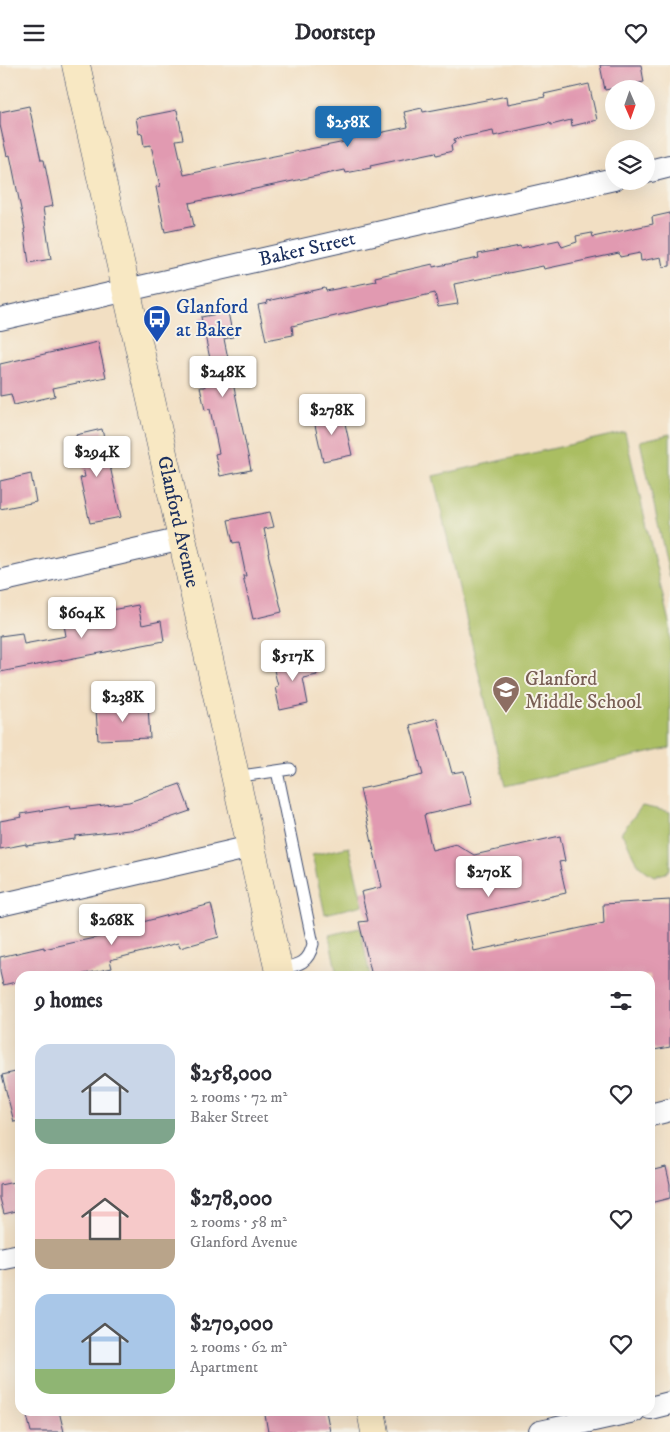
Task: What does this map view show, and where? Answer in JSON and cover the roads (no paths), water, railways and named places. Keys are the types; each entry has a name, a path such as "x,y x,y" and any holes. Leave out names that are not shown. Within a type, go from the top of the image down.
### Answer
{"main road":[{"name":"Glanford Avenue","path":"76,65 234,777 280,971"},
{"path":"372,1416 375,1432"}],"street":[{"path":"655,170 670,166"},
{"name":"Baker Street","path":"0,319 605,181"},
{"path":"0,581 182,539"},
{"path":"0,905 251,847"},
{"path":"655,1114 670,1110"},
{"path":"0,1259 15,1256"},
{"path":"655,1407 670,1403"},
{"path":"540,1432 612,1416"}],"lane":[{"path":"234,777 290,769"},
{"path":"277,771 313,944 310,955 300,964 284,971"}],"place":[{"name":"Glanford at Baker","path":"157,343"},
{"name":"Glanford Middle School","path":"506,714"}]}
